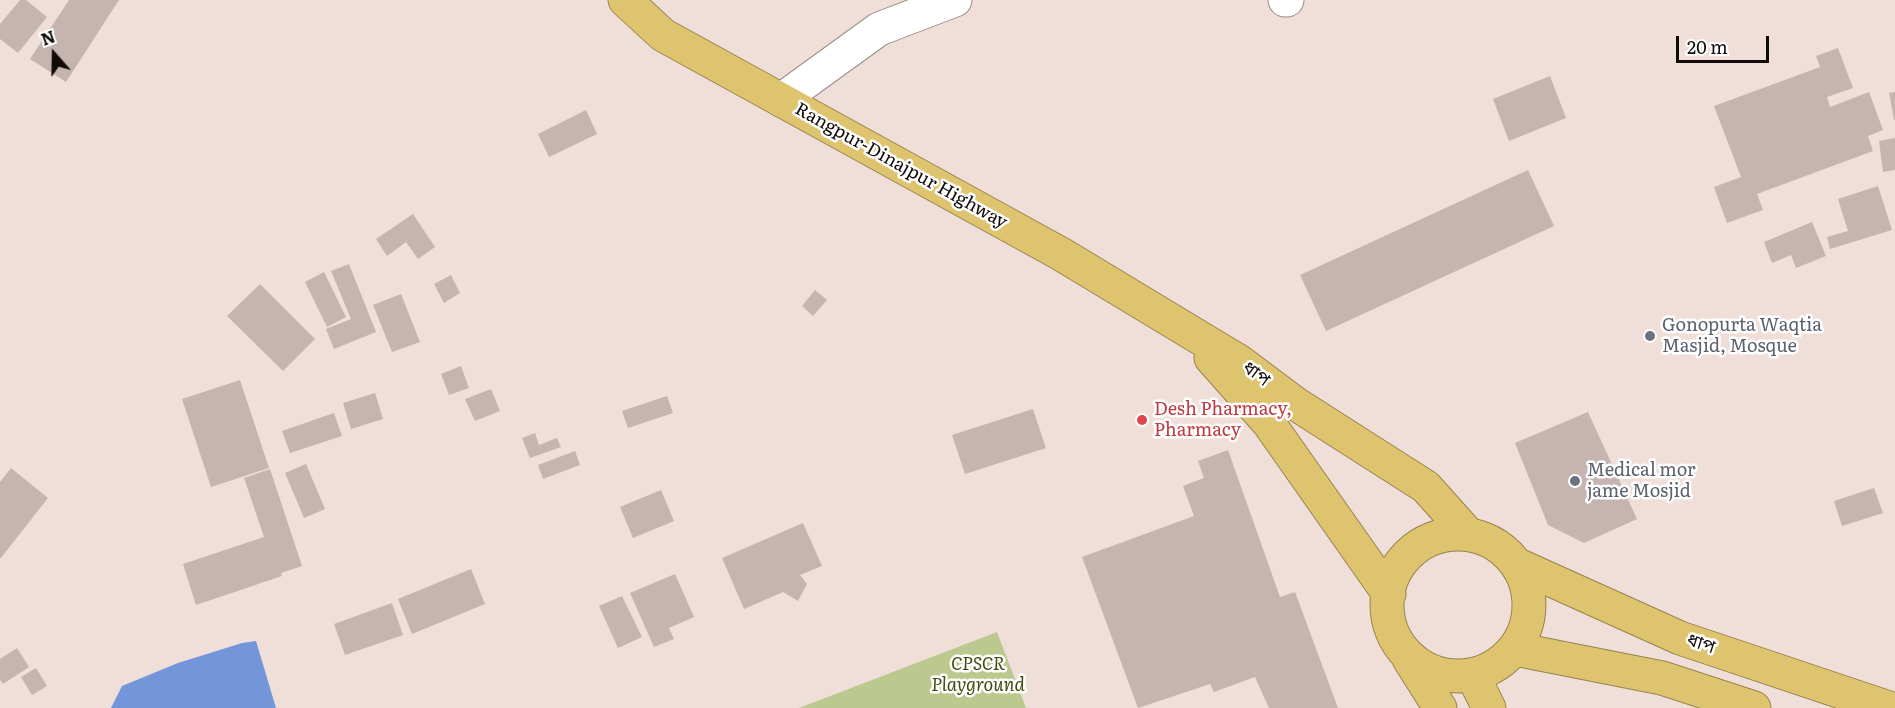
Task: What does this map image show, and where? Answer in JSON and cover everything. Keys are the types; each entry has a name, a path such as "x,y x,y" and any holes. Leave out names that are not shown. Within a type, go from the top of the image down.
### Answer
{"highway":[{"name":"Rangpur-Dinajpur Highway","path":"625,0 663,35 1060,254 1182,326"},
{"name":"ধাপ","path":"1182,326 1240,362 1296,404 1426,487 1468,534"},
{"path":"1182,326 1268,422 1389,594"},
{"path":"1408,657 1434,673 1473,676 1492,669 1515,649 1528,622 1529,592 1518,565 1497,544 1468,534 1438,537 1412,551 1394,574 1386,603 1392,632 1440,708"},
{"name":"ধাপ","path":"1518,565 1680,638 1889,708"},
{"path":"1515,649 1662,678 1755,708"},
{"path":"1473,676 1489,708"}],"street":[{"path":"781,100 879,29 955,0"}],"green space":[{"name":"CPSCR Playground","path":"997,632 1026,708 799,708"}],"water":[{"path":"256,641 276,708 111,708 122,686 178,663 242,643"}],"building":[{"path":"20,0 26,0 47,17 18,53 0,39 0,24"},
{"path":"69,0 119,0 66,82 30,59"},
{"path":"1838,48 1853,88 1827,97 1830,107 1869,92 1883,130 1868,136 1873,151 1757,194 1763,210 1727,223 1714,187 1741,177 1714,106 1820,67 1816,56"},
{"path":"1550,76 1566,118 1509,141 1493,99"},
{"path":"1895,92 1895,120 1894,120 1889,93"},
{"path":"586,110 597,134 549,157 538,134"},
{"path":"1895,138 1895,170 1883,172 1879,141"},
{"path":"1528,170 1554,226 1326,331 1300,275"},
{"path":"1878,186 1892,230 1830,249 1827,237 1848,231 1838,199"},
{"path":"413,214 435,247 418,259 406,242 387,256 376,239"},
{"path":"1812,222 1826,256 1796,268 1791,255 1772,263 1764,242"},
{"path":"349,264 376,332 334,349 326,329 351,319 331,271"},
{"path":"324,272 346,317 327,327 305,282"},
{"path":"451,275 460,293 444,303 434,284"},
{"path":"260,284 315,339 283,371 227,316"},
{"path":"815,290 827,300 813,316 802,306"},
{"path":"401,294 420,342 392,352 373,305"},
{"path":"461,366 469,388 449,395 441,374"},
{"path":"240,380 269,468 211,487 182,399"},
{"path":"491,389 500,411 475,421 465,399"},
{"path":"375,393 383,419 351,429 343,403"},
{"path":"667,396 673,413 628,428 622,411"},
{"path":"1033,409 1046,448 965,474 952,435"},
{"name":"Medical mor jame Mosjid","path":"1588,412 1637,519 1584,543 1548,525 1515,443"},
{"path":"334,413 342,436 290,453 282,431"},
{"path":"535,433 539,445 557,438 561,447 530,458 522,438"},
{"path":"1228,450 1280,597 1295,592 1338,708 1269,708 1255,677 1214,692 1210,684 1138,708 1082,557 1194,516 1183,486 1204,478 1198,461"},
{"path":"575,451 580,465 543,479 538,465"},
{"path":"306,464 325,509 304,518 285,473"},
{"path":"11,468 48,498 0,559 0,482"},
{"path":"270,469 302,566 281,573 282,576 196,605 183,564 264,537 244,478"},
{"path":"1874,488 1883,513 1842,526 1834,501"},
{"path":"661,490 674,521 633,538 620,507"},
{"path":"803,523 822,566 800,575 807,584 798,601 783,592 744,609 722,558"},
{"path":"471,569 485,604 412,634 398,599"},
{"path":"675,574 694,617 669,628 674,639 654,647 630,593"},
{"path":"622,596 642,637 618,648 599,606"},
{"path":"392,603 403,635 345,655 334,624"},
{"path":"17,648 29,667 3,684 0,680 0,659"},
{"path":"36,668 47,686 32,695 21,677"}],"place":[{"name":"Gonopurta Waqtia Masjid, Mosque","path":"1650,336"},
{"name":"Desh Pharmacy, Pharmacy","path":"1142,420"},
{"name":"Medical mor jame Mosjid","path":"1575,481"}]}
